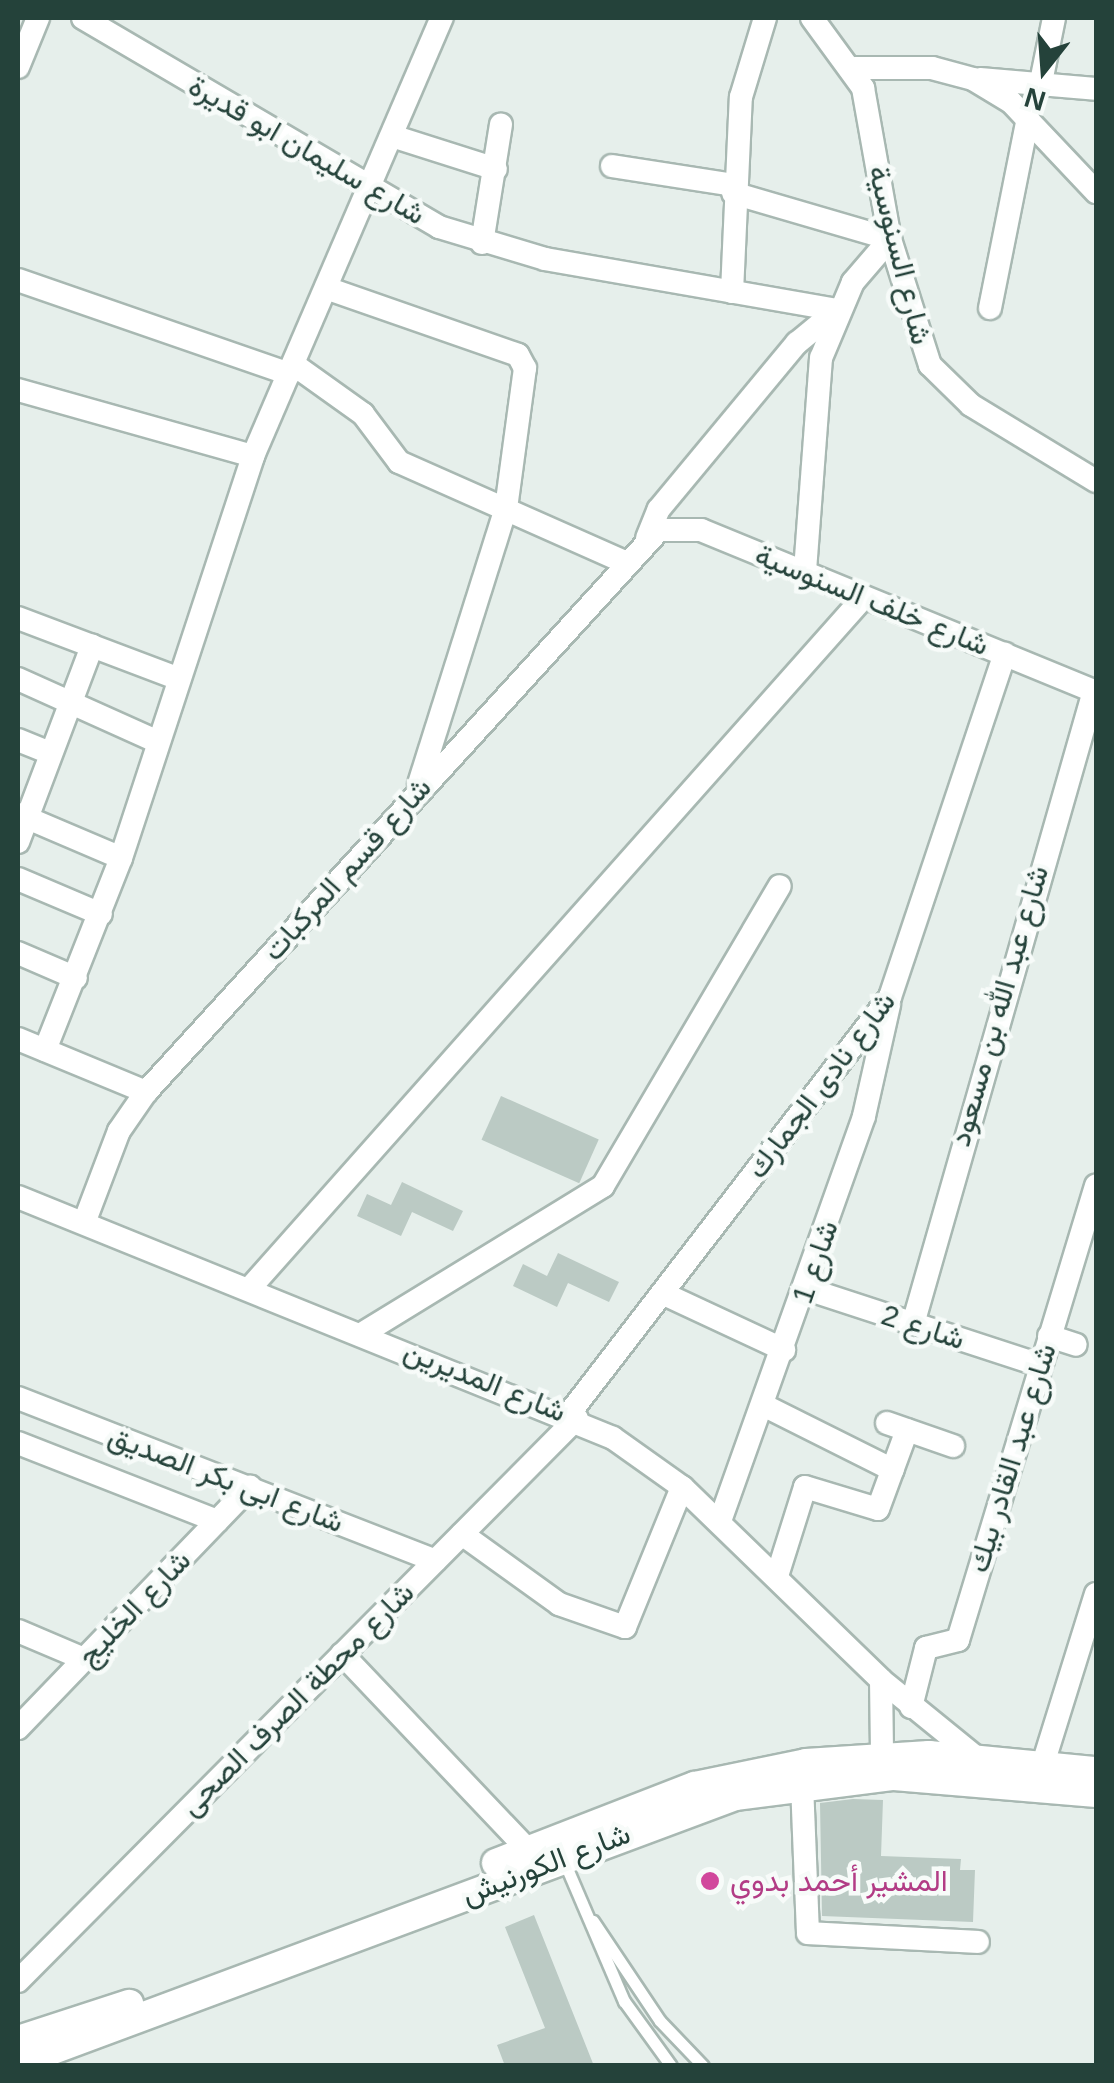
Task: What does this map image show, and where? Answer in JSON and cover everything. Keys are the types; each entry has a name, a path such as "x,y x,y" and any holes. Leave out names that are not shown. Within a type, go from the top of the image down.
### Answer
{"street":[{"path":"18,67 38,18"},
{"path":"45,1050 122,858 177,678 253,456 442,18"},
{"path":"732,292 741,98 765,18"},
{"name":"شارع السنوسية","path":"812,18 854,68 890,239 921,348 942,380 1096,480"},
{"path":"1041,82 1054,18"},
{"name":"شارع سليمان ابو قديرة","path":"95,21 367,191 482,243 837,310"},
{"path":"854,68 932,68 972,79 1096,89"},
{"path":"972,79 1028,118 1096,192"},
{"path":"990,308 1028,118"},
{"path":"482,243 500,126"},
{"path":"392,136 496,169"},
{"path":"612,166 734,189 890,239 837,310 818,384 805,572"},
{"path":"18,280 291,369 363,414 399,462 625,562"},
{"path":"326,288 523,361 506,508 417,792"},
{"name":"شارع قسم المركبات","path":"84,1224 146,1092 647,538 659,509 785,358 837,310"},
{"path":"18,390 253,456"},
{"name":"شارع خلف السنوسية","path":"647,538 687,526 1096,691"},
{"path":"250,1288 864,597"},
{"path":"18,618 177,678"},
{"path":"18,842 22,816 92,646"},
{"name":"شارع نادى الجمارك","path":"573,1416 890,997 1005,654"},
{"path":"18,680 158,742"},
{"name":"شارع عبد الله بن مسعود","path":"913,1324 1096,691"},
{"path":"18,740 51,753"},
{"path":"22,816 122,858"},
{"path":"18,879 101,914"},
{"path":"365,1332 603,1186 780,886"},
{"path":"18,953 76,978"},
{"name":"شارع 1","path":"720,1520 807,1290 864,1116 890,997"},
{"path":"18,1039 146,1092"},
{"name":"شارع عبد القادر بيك","path":"912,1707 926,1648 958,1640 1096,1186"},
{"name":"شارع المديرين","path":"18,1197 573,1416 682,1487 881,1680 977,1758"},
{"name":"شارع 2","path":"807,1290 1039,1365"},
{"path":"662,1294 784,1350"},
{"path":"1048,1336 1076,1345"},
{"name":"شارع ابى بكر الصديق","path":"18,1398 435,1561"},
{"path":"764,1405 893,1470"},
{"name":"شارع محطة الصرف الصحى","path":"18,1981 462,1534 573,1416"},
{"path":"776,1576 804,1487 875,1510 893,1470 897,1426 953,1446"},
{"name":"شارع ابى بكر الصديق","path":"18,1443 217,1521"},
{"name":"شارع الخليج","path":"18,1728 250,1487"},
{"path":"462,1534 560,1604 625,1627 682,1487"},
{"path":"1043,1764 1096,1594"},
{"path":"18,1631 84,1659"},
{"path":"342,1654 528,1850"},
{"path":"881,1680 882,1756"},
{"name":"شارع الكورنيش","path":"18,2063 732,1776 882,1756 977,1758 1096,1771"},
{"name":"شارع الكورنيش","path":"18,2040 528,1850 558,1849 697,1808 802,1784 934,1776 1096,1793"},
{"path":"802,1784 808,1933 978,1942"}],"lane":[{"path":"558,1849 593,1921 624,2001 671,2066"},
{"path":"593,1921 660,2021 702,2066"}],"building":[{"path":"501,1096 599,1140 579,1183 481,1140"},
{"path":"402,1182 463,1211 453,1231 412,1212 401,1236 357,1216 367,1194 391,1205"},
{"path":"558,1253 619,1282 609,1302 568,1283 557,1307 513,1286 523,1264 547,1276"},
{"path":"883,1800 881,1856 961,1859 960,1870 975,1870 973,1922 822,1916 820,1803"},
{"path":"534,1915 594,2066 505,2066 497,2045 545,2028 505,1927"}],"place":[{"name":"المشير أحمد بدوي","path":"710,1881"}]}
